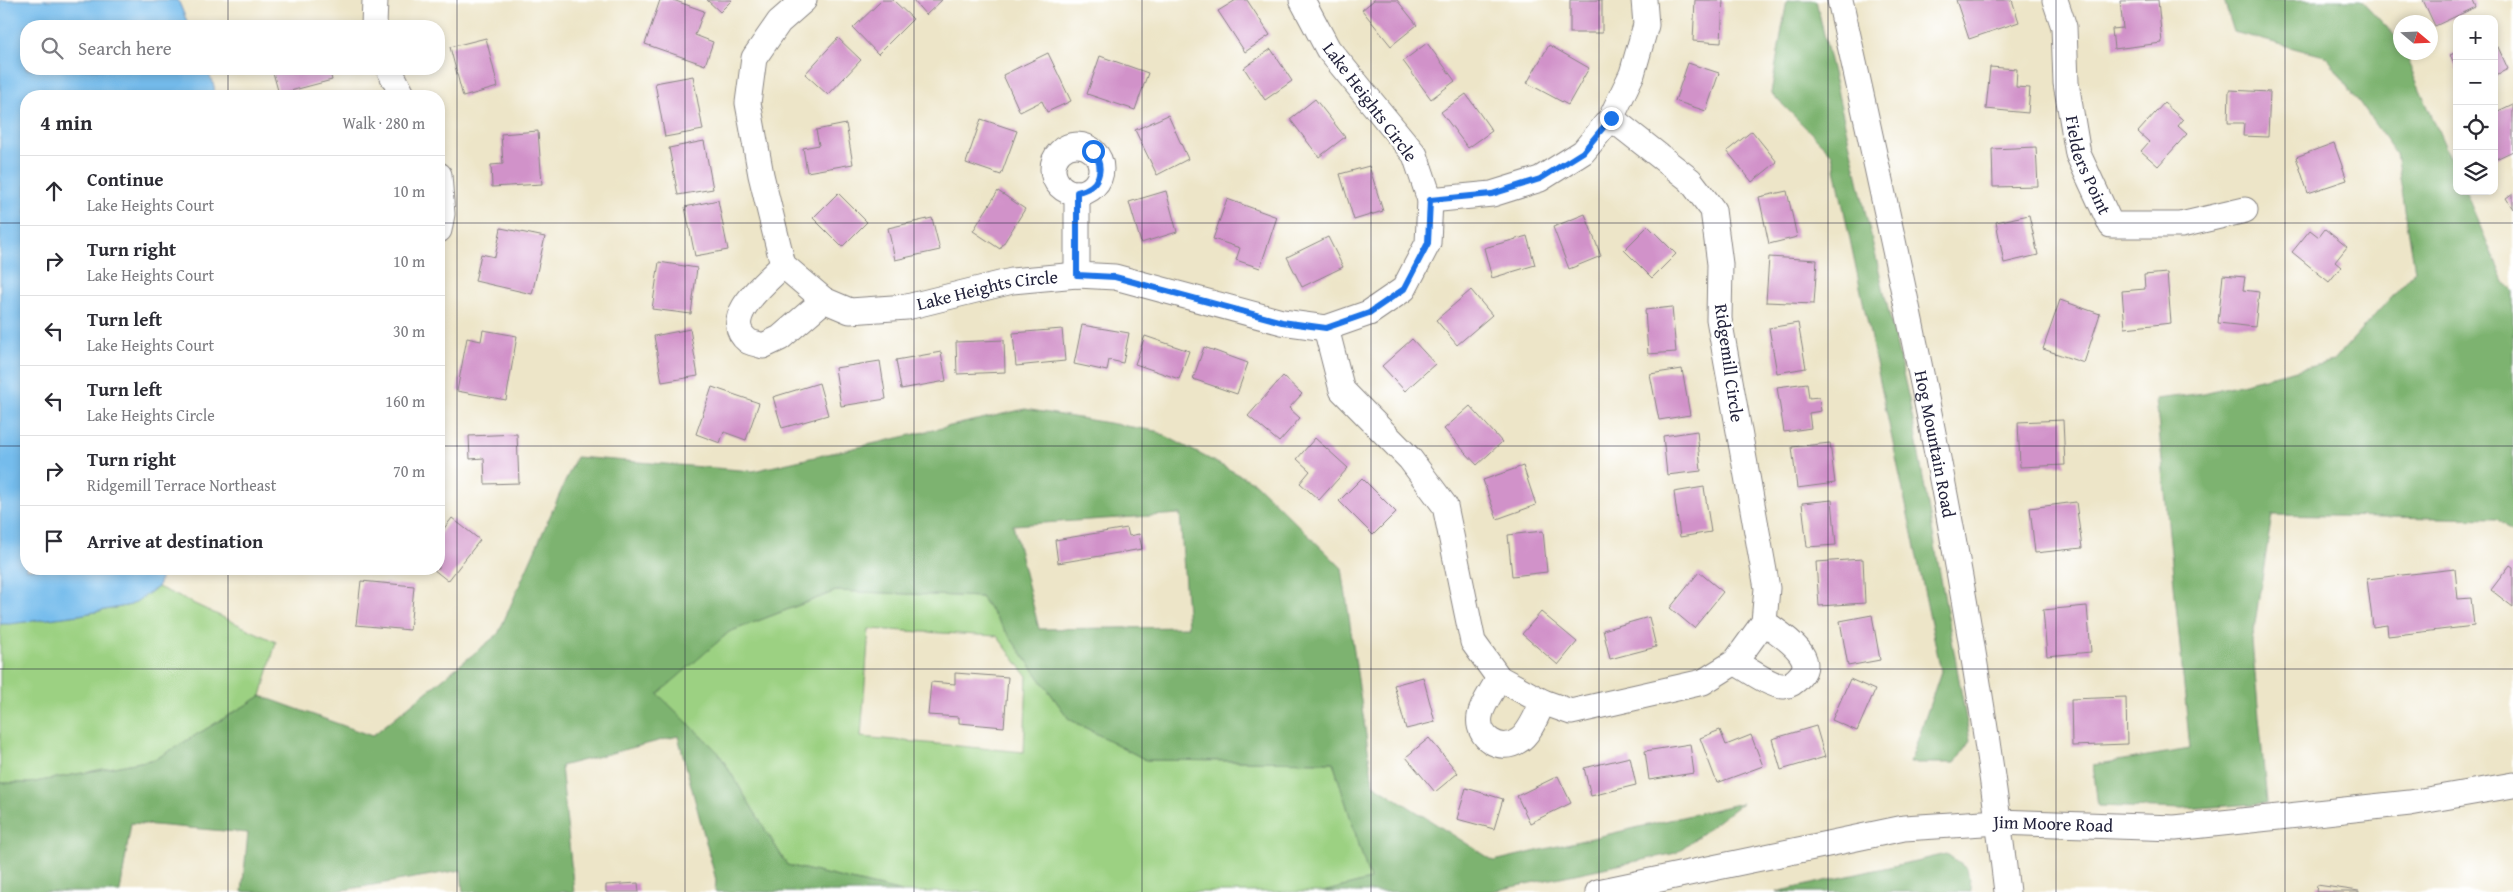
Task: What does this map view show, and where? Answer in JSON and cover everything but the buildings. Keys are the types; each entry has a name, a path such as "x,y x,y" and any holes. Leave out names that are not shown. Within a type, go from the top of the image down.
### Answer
{"street":[{"path":"374,20 375,0"},
{"path":"804,0 779,22 754,58 748,103 761,175 783,265 746,303 739,314 739,327 748,341 763,346 780,338 824,300"},
{"name":"Lake Heights Circle","path":"783,265 824,300 850,311 907,307 1012,280 1077,275 1115,277 1282,322 1326,328 1369,313 1404,289 1428,243 1430,200 1414,155 1328,49 1302,0"},
{"path":"1430,200 1492,194 1540,179 1583,152 1611,118 1632,74 1646,25 1644,0"},
{"name":"Hog Mountain Road","path":"1840,0 1911,320 1948,512 1999,822 2007,892"},
{"name":"Fielders Point","path":"2055,0 2064,26 2066,83 2078,154 2111,225 2181,225 2245,210"},
{"path":"392,75 400,90"},
{"name":"Ridgemill Circle","path":"1611,118 1690,180 1713,210 1720,264 1719,319 1767,588 1764,622"},
{"path":"1077,192 1077,275"},
{"path":"1326,328 1342,390 1410,459 1445,506 1473,642 1500,678 1543,702 1571,712 1703,682 1735,662 1764,622 1802,652 1805,662 1803,673 1795,682 1784,686 1772,683 1735,662"},
{"path":"1500,678 1480,716 1481,729 1489,740 1498,745 1509,746 1520,740 1528,731 1543,702"},
{"name":"Jim Moore Road","path":"1598,892 1904,828 1999,822 2175,828 2410,802 2513,785"}],"green space":[{"path":"1787,0 1816,0 1909,399 1970,741 1955,763 1910,763 1941,671 1832,154 1771,93"},
{"path":"2224,0 2361,0 2393,34 2393,60 2407,60 2453,164 2453,195 2467,195 2504,282 2513,290 2513,533 2497,519 2272,515 2252,642 2267,803 2184,809 2098,806 2093,765 2190,749 2156,399 2204,393 2333,361 2415,271 2396,154 2327,57 2234,32"},
{"path":"1025,409 1156,431 1255,483 1342,568 1373,784 1494,861 1742,803 1676,853 1488,892 1323,892 1370,880 1333,762 1146,760 1069,719 981,597 836,591 729,632 658,694 718,752 787,865 902,892 715,892 716,880 678,736 561,766 574,892 463,892 461,870 332,892 242,892 248,833 131,823 120,892 0,892 0,783 30,783 156,759 261,696 372,736 498,634 576,457 753,471","holes":["1180,514 1188,627 1039,629 1013,525"]},
{"path":"158,587 276,642 261,696 156,759 30,783 0,783 0,624 79,615 131,605"},
{"path":"836,591 981,597 1069,719 1146,760 1333,762 1370,880 1323,892 902,892 787,865 718,752 657,694 729,632","holes":["869,629 997,636 1027,676 1024,752 861,737"]},
{"path":"1947,854 1967,869 1971,892 1776,892"}],"water":[{"path":"0,0 178,0 186,20 20,20 20,75 209,75 214,90 20,90 20,575 161,575 158,587 131,605 79,615 0,624"}],"route":[{"path":"1093,151 1098,159 1099,177 1094,185 1086,190 1077,192 1077,275 1115,277 1282,322 1326,328 1369,313 1404,289 1428,243 1430,200 1492,194 1540,179 1583,152 1611,118"}]}
